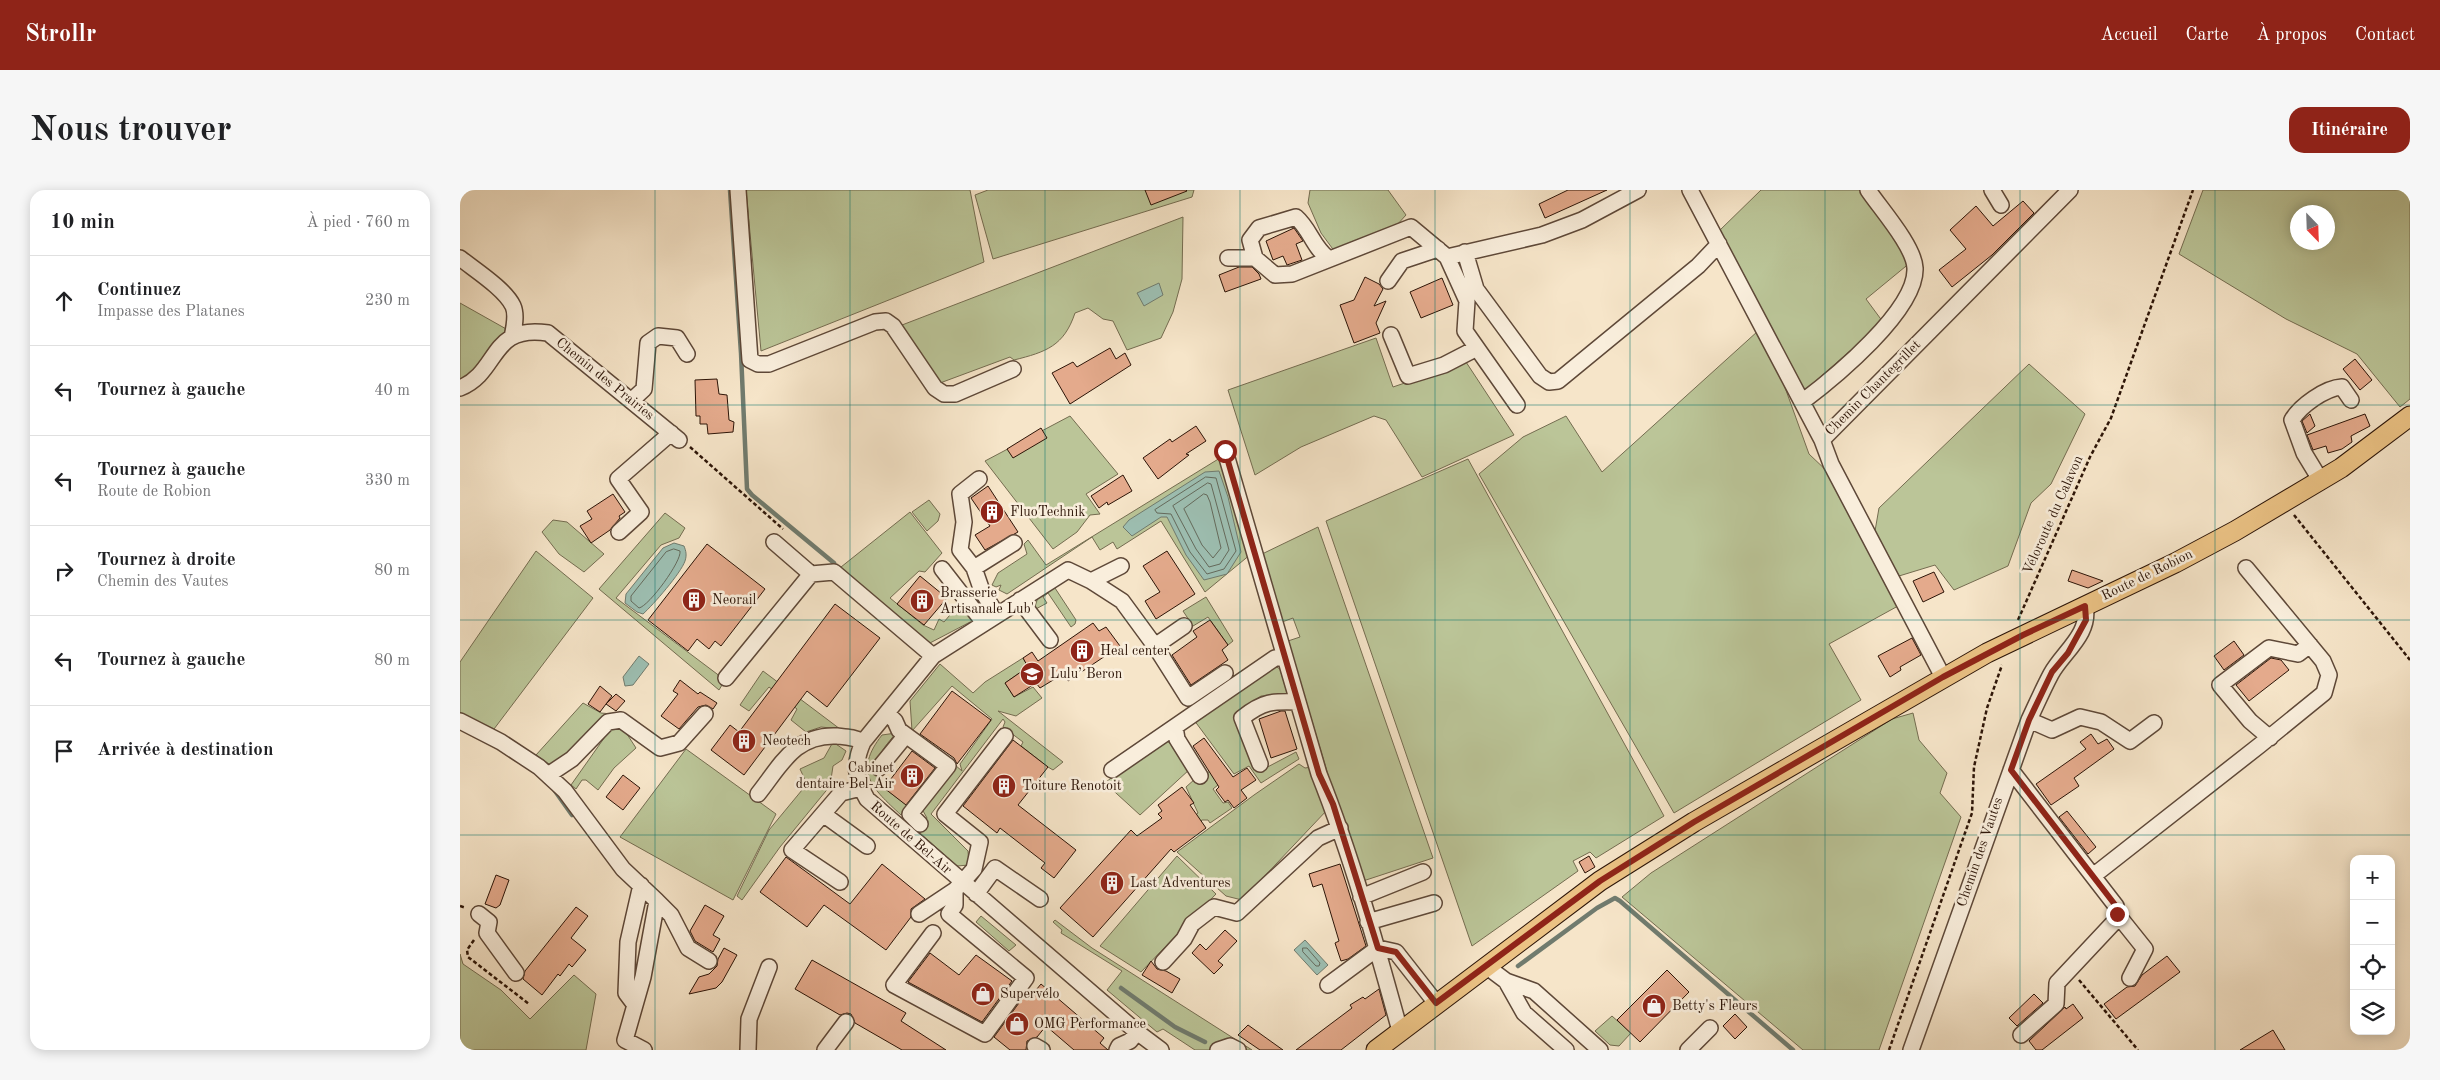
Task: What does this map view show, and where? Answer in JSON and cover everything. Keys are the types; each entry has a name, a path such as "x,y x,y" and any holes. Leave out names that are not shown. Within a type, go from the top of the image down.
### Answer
{"main road":[{"name":"Route de Robion","path":"1376,1050 1396,1038 1436,1003 1600,881 1703,817 1943,677 2023,635 2175,563 2286,502 2320,481 2410,416"}],"street":[{"path":"738,190 750,360 758,364 769,364 875,322 886,322 893,326 934,388 944,394 955,394 1013,369"},
{"path":"1388,281 1402,261 1442,253 1465,252 1542,235 1582,220 1638,190"},
{"path":"1690,190 1822,440"},
{"path":"1802,402 1889,323 1902,307 1910,288 1915,268 1909,249 1868,190"},
{"path":"1992,190 2001,206"},
{"name":"Chemin Chantegrillet","path":"1943,677 1831,464 1822,440 2070,190"},
{"path":"1328,258 1319,251 1304,224 1296,217 1259,228 1250,240 1255,258 1275,274 1292,274 1328,258 1411,227 1442,253 1467,301 1465,330 1517,405"},
{"path":"1465,252 1476,289 1540,376 1549,382 1558,381 1698,266 1719,244"},
{"path":"460,258 504,294 514,307 515,322 512,337"},
{"path":"1228,258 1255,258"},
{"name":"Chemin des Prairies","path":"460,388 470,384 504,342 521,332 532,330 548,333 675,437"},
{"path":"1391,335 1408,376 1444,365 1477,348"},
{"path":"631,401 644,389 648,343 658,336 677,338 687,354"},
{"path":"2320,481 2304,452 2292,420 2297,412 2334,387 2342,386 2351,400"},
{"path":"619,532 641,512 618,479 675,437"},
{"path":"1225,451 1319,774 1340,828 1360,897 1378,948 1396,1038"},
{"path":"979,480 960,494 964,522 960,550 974,568 982,591 997,615"},
{"path":"774,542 811,574"},
{"path":"974,568 1014,543"},
{"path":"1120,566 1091,581 1122,601 1155,646 1188,698 1225,673"},
{"path":"942,568 984,623"},
{"path":"2093,876 2270,738 2324,693 2329,675 2323,661 2246,568"},
{"name":"Route de Bel-Air","path":"1091,581 1068,570 933,656 863,742 856,757 856,776 867,799 959,886 976,894 1132,1041 1161,1050"},
{"path":"726,678 811,574 834,572 933,656"},
{"path":"1020,600 1050,640"},
{"name":"Chemin des Vautes","path":"1910,1050 2029,720 2052,672 2068,653 2082,629 2086,620 2085,606"},
{"path":"1155,646 1184,626"},
{"path":"2270,738 2250,721 2220,685 2269,648 2298,654 2310,645"},
{"path":"1112,770 1276,658 1285,656"},
{"path":"1260,764 1242,718 1256,706 1272,701 1298,702"},
{"path":"887,713 895,721 899,730 948,766 910,814 920,824"},
{"path":"548,775 572,759 608,722 621,720 660,748 679,743 705,714"},
{"path":"2029,720 2052,730 2080,717 2101,722 2130,741 2154,723"},
{"path":"460,721 501,742 548,775 565,791 623,869 671,915 688,948 709,961"},
{"path":"1175,727 1177,739 1200,776"},
{"path":"758,794 795,748 820,735 854,737 863,742"},
{"path":"879,768 906,735"},
{"path":"919,914 959,886 974,869 980,842 945,814 1004,736"},
{"path":"2011,770 2116,906 2117,914 2117,920 2057,983 2056,1004 2021,1035"},
{"path":"840,882 792,850 841,793 861,788"},
{"path":"823,814 867,846"},
{"path":"1163,962 1184,939 1192,924 1214,906 1237,913 1318,838 1340,828"},
{"path":"976,894 994,868 1040,900"},
{"path":"1360,897 1423,872"},
{"path":"635,1005 626,993 628,951 642,886"},
{"path":"933,933 894,985 985,1034 1026,978 949,914 956,905 959,886"},
{"path":"644,1050 624,1045 653,932 657,901"},
{"path":"1368,922 1434,903"},
{"path":"479,914 489,922 487,933 516,973"},
{"path":"2117,914 2145,949 2130,978"},
{"path":"1328,985 1378,948 1396,952 1436,1003"},
{"path":"1486,966 1506,981 1534,991 1600,1050"},
{"path":"748,1050 749,1019 769,968"},
{"path":"1506,981 1524,1014 1566,1050"},
{"path":"825,1050 846,1022"},
{"path":"1688,1050 1710,1028"},
{"path":"1116,1050 1119,1046 1132,1041"},
{"path":"1218,1050 1230,1046 1238,1050"}],"path":[{"name":"Véloroute du Calavon","path":"2017,621 2090,457 2111,418 2193,190"},
{"path":"675,437 692,449 785,531"},
{"path":"2286,502 2297,522 2410,660"},
{"path":"1889,1050 1972,813 1974,767 1987,708 2003,661"},
{"path":"2070,970 2138,1050"}],"green space":[{"path":"746,190 970,190 984,262 761,351"},
{"path":"988,190 1194,190 1192,197 993,259 975,195"},
{"path":"1310,190 1388,190 1406,215 1396,226 1335,252 1321,233 1308,203"},
{"path":"1761,190 1862,190 1911,262 1866,299 1883,322 1803,392 1718,232"},
{"path":"2203,190 2405,190 2410,192 2410,399 2400,407 2357,354 2286,319 2179,254"},
{"path":"1183,217 1182,279 1173,312 1161,338 1127,350 1113,321 1103,319 1088,308 1075,313 1065,333 1052,346 1035,354 1014,360 1010,357 940,383 902,325"},
{"path":"460,303 508,330 473,376 460,382"},
{"path":"1758,331 1783,382 1809,454 1829,473 1898,606 1829,644 1861,700 1674,813 1479,474 1523,437 1566,416 1602,472"},
{"path":"1376,338 1393,387 1466,362 1514,435 1422,477 1386,420 1374,416 1301,447 1255,475 1228,390"},
{"path":"2029,364 2085,414 2051,484 2031,503 2008,566 1954,590 1935,565 1899,576 1875,531 1879,508"},
{"path":"1070,416 1118,474 1086,494 1100,514 1090,515 1077,532 1053,549 985,461"},
{"path":"1220,458 1251,554 1205,592 1161,521 1117,549 1113,542 1100,550 1092,537 1007,594 999,590 1001,585 996,587 992,585 998,573 1027,554 1024,544 1028,540 1046,565"},
{"path":"1468,459 1664,816 1596,858 1590,852 1573,861 1578,871 1472,946 1326,521"},
{"path":"929,500 940,514 938,521 927,531 912,512"},
{"path":"910,512 942,553 925,572 919,571 890,598 923,625 934,630 939,619 944,622 955,609 961,613 967,610 972,621 928,644 836,571"},
{"path":"665,513 685,528 679,538 661,545 616,598 725,680 719,690 599,589"},
{"path":"553,520 567,522 604,554 584,572 559,554 542,532"},
{"path":"1318,527 1433,858 1360,882 1288,641 1300,637 1293,618 1282,622 1260,555"},
{"path":"536,551 593,598 494,729 460,713 460,662"},
{"path":"1053,585 1076,620 1075,624 1071,627 1048,593 1043,597 1047,603 1034,610 1038,597"},
{"path":"1206,597 1233,641 1228,645 1208,617 1193,626 1183,611"},
{"path":"1023,658 1028,667 1005,683 1014,697 1033,687 1042,698 1016,716 998,711 1063,762 1053,770 1048,767 1021,746 1023,742 1003,727 1005,722 1003,719 931,814 968,851 969,865 957,866 919,832 927,818 922,809 955,765 962,771 960,764 992,719 952,686 912,731 910,701 940,664 973,693 985,682"},
{"path":"1275,666 1280,669 1288,696 1261,696 1234,716 1260,771 1296,752 1299,759 1261,783 1249,766 1234,774 1194,720"},
{"path":"763,671 840,729 821,727 806,732 791,720 797,709 769,687 749,711 740,705"},
{"path":"583,703 601,713 612,714 573,753 552,766 536,755"},
{"path":"1913,713 1919,740 1947,773 1940,793 1961,817 1879,1050 1803,1050 1622,897 1651,873 1892,719"},
{"path":"614,724 625,731 636,748 614,768 598,790 586,780 582,780 576,789 571,785"},
{"path":"896,733 881,753 877,764 877,771 880,788 884,788 908,806 901,815 875,788 870,779 868,769 873,748 882,735"},
{"path":"1164,739 1174,746 1190,769 1140,815 1105,783 1146,749"},
{"path":"833,742 846,751 842,760 833,766 830,786 780,847 742,900 737,896 769,830 807,784 800,769 824,758"},
{"path":"686,749 776,814 733,900 620,837"},
{"path":"1299,764 1305,768 1312,767 1328,809 1242,900 1226,896 1177,852"},
{"path":"1216,770 1223,781 1213,789 1223,803 1228,802 1232,808 1210,823 1208,820 1202,820 1188,832 1183,825 1198,813 1186,787 1195,779 1202,784 1205,773"},
{"path":"1177,856 1216,894 1141,972 1100,946"},
{"path":"981,916 1016,945 1009,951 976,922"},
{"path":"1055,920 1092,948 1252,1050 1195,1050 1163,1029 1157,1032 1107,990 1122,971 1061,933 1062,930 1053,922"},
{"path":"460,954 463,964 501,990 530,1019 574,975 596,994 586,1050 460,1050"},
{"path":"1612,1016 1631,1033 1619,1046 1610,1045 1595,1031"}],"water":[{"path":"1159,283 1163,295 1144,306 1137,293"},
{"path":"1219,471 1228,497 1241,552 1227,574 1204,580 1186,555 1167,517 1161,517 1132,536 1123,527 1129,520 1205,472"},
{"path":"674,543 684,546 686,553 685,561 666,589 648,610 643,614 637,612 625,603 626,594 663,548"},
{"path":"639,656 649,664 633,685 625,686 623,677"},
{"path":"1305,940 1328,965 1317,975 1294,950"}],"building":[{"path":"1145,190 1186,190 1187,191 1151,205"},
{"path":"1568,190 1607,190 1545,218 1539,204"},
{"path":"2023,201 2034,213 1992,255 1952,287 1939,270 1966,249 1950,230 1976,206 1993,226"},
{"path":"1294,228 1303,241 1296,244 1302,260 1287,265 1283,256 1273,260 1266,241"},
{"path":"1239,267 1252,267 1261,279 1225,292 1219,275"},
{"path":"1365,277 1379,284 1383,289 1374,306 1386,301 1376,323 1380,333 1354,343 1340,305 1354,300"},
{"path":"1442,278 1453,305 1421,318 1410,292"},
{"path":"1110,348 1116,359 1125,353 1131,365 1070,404 1052,373 1073,362 1077,367"},
{"path":"2355,359 2372,380 2360,390 2343,369"},
{"path":"717,379 719,394 727,395 729,420 734,422 733,432 708,434 707,424 700,424 700,416 696,416 695,380"},
{"path":"2310,414 2315,426 2307,433 2302,421"},
{"path":"2365,414 2370,426 2351,436 2352,442 2342,449 2328,453 2326,446 2313,450 2307,435"},
{"path":"1196,426 1206,441 1186,454 1189,455 1158,479 1143,458 1170,439 1172,442"},
{"path":"1041,428 1047,438 1013,458 1007,449"},
{"path":"1123,475 1132,491 1108,505 1107,502 1099,508 1091,496"},
{"name":"FluoTechnik","path":"988,486 1018,532 985,550 975,535 990,526 971,498"},
{"path":"613,494 625,512 619,516 620,518 610,530 591,543 580,526 592,519 587,511"},
{"name":"Neorail","path":"707,544 765,589 721,646 715,641 709,649 697,639 688,651 648,620"},
{"path":"1167,551 1195,594 1156,619 1145,601 1160,592 1143,566"},
{"path":"2072,570 2103,581 2088,588 2068,581"},
{"path":"1934,572 1944,592 1923,602 1913,581"},
{"name":"Brasserie Artisanale Lub'","path":"920,576 947,598 924,625 897,604"},
{"path":"835,604 880,638 827,707 807,691 744,775 711,750 730,725 739,732"},
{"path":"1210,620 1228,645 1222,650 1228,660 1191,685 1172,655 1197,637 1193,631"},
{"name":"Heal center","path":"1093,623 1099,631 1106,627 1120,646 1068,681 1063,674 1040,688 1036,683 1014,697 1005,683 1028,667 1023,658 1032,652 1038,661"},
{"path":"1912,638 1921,655 1900,667 1901,670 1890,677 1878,656"},
{"path":"2234,641 2244,655 2224,670 2214,656"},
{"path":"2271,658 2281,660 2289,670 2249,701 2236,685"},
{"path":"680,680 698,694 700,692 717,703 713,709 706,705 698,707 679,729 661,716 678,694 673,691"},
{"path":"600,686 612,696 600,712 588,704"},
{"path":"952,691 991,720 957,764 954,758 920,734"},
{"path":"616,694 625,701 616,711 606,704"},
{"path":"1285,711 1297,749 1271,758 1259,719"},
{"path":"2091,734 2098,744 2107,739 2114,749 2074,778 2079,786 2051,805 2036,784 2086,749 2080,742"},
{"path":"1204,738 1233,777 1247,768 1256,780 1241,790 1247,798 1234,808 1228,800 1225,802 1216,790 1219,787 1193,746"},
{"name":"Toiture Renotoit","path":"1013,740 1048,767 1018,805 1076,850 1054,878 1041,868 1045,863 1000,828 997,833 963,806"},
{"name":"Cabinet dentaire Bel-Air","path":"912,751 935,768 906,805 884,788"},
{"path":"623,775 640,788 623,810 606,797"},
{"name":"Last Adventures","path":"1182,787 1194,803 1190,805 1206,828 1174,852 1171,849 1093,937 1060,908 1131,830 1137,836 1162,818 1158,814 1162,811 1158,805"},
{"path":"2067,811 2096,847 2088,854 2059,817"},
{"path":"1589,856 1595,867 1585,873 1579,862"},
{"path":"786,857 850,904 882,864 925,899 911,909 911,917 886,950 824,905 807,927 760,892"},
{"path":"1340,864 1366,946 1348,959 1341,961 1335,943 1339,941 1322,884 1313,887 1309,874"},
{"path":"496,875 509,880 500,905 496,908 485,904"},
{"path":"705,905 724,916 713,935 720,939 713,952 695,941 690,931"},
{"path":"576,907 588,916 571,938 586,950 572,967 569,964 560,976 558,974 542,995 523,979 525,971"},
{"path":"1225,930 1237,941 1218,961 1223,965 1214,974 1192,953 1200,944 1206,950"},
{"path":"724,948 737,955 722,982 716,988 689,994 699,977 709,974 717,966 718,959"},
{"path":"930,953 959,975 976,955 1012,981 982,1022 908,982"},
{"path":"2167,956 2180,972 2116,1019 2104,1004 2127,987 2135,986 2142,975"},
{"path":"812,960 906,1013 901,1021 946,1050 902,1050 855,1023 851,1014 840,1015 795,989"},
{"path":"1151,961 1157,969 1166,971 1180,979 1172,993 1142,975"},
{"name":"Betty's Fleurs","path":"1667,970 1689,992 1640,1042 1617,1020"},
{"path":"1041,984 1104,1038 1100,1043 1108,1050 1074,1050 1046,1026 1037,1037 1027,1041 1026,1050 1010,1050 994,1037 1027,992 1031,996"},
{"path":"1379,989 1386,1015 1341,1050 1296,1050 1352,1008 1350,1005 1363,997 1365,999"},
{"path":"2034,994 2043,1003 2017,1026 2009,1018"},
{"path":"2073,1004 2083,1018 2042,1050 2036,1050 2029,1041 2065,1007 2066,1009"},
{"path":"1735,1014 1747,1027 1735,1039 1723,1026"},
{"path":"1248,1025 1283,1050 1260,1050 1238,1035"},
{"path":"2273,1030 2285,1050 2240,1050"}],"waterway":[{"path":"730,190 741,353 747,489 834,563"},
{"path":"555,791 572,815"},
{"path":"1518,966 1597,908 1615,898 1793,1050"},
{"path":"1121,988 1175,1027 1205,1042"}],"place":[{"name":"FluoTechnik","path":"992,512"},
{"name":"Neorail","path":"694,600"},
{"name":"Brasserie Artisanale Lub'","path":"922,601"},
{"name":"Heal center","path":"1082,651"},
{"name":"Lulu’ Beron","path":"1032,674"},
{"name":"Neotech","path":"744,741"},
{"name":"Cabinet dentaire Bel-Air","path":"912,776"},
{"name":"Toiture Renotoit","path":"1004,786"},
{"name":"Last Adventures","path":"1112,883"},
{"name":"Supervélo","path":"983,994"},
{"name":"Betty's Fleurs","path":"1654,1006"},
{"name":"OMG Performance","path":"1017,1024"}],"route":[{"path":"1225,451 1319,774 1333,804 1368,922 1378,948 1396,952 1409,965 1436,1003 1600,881 1694,822 1986,653 2085,606 2087,614 2082,629 2068,653 2052,672 2029,720 2011,770 2116,906 2117,914"}]}
